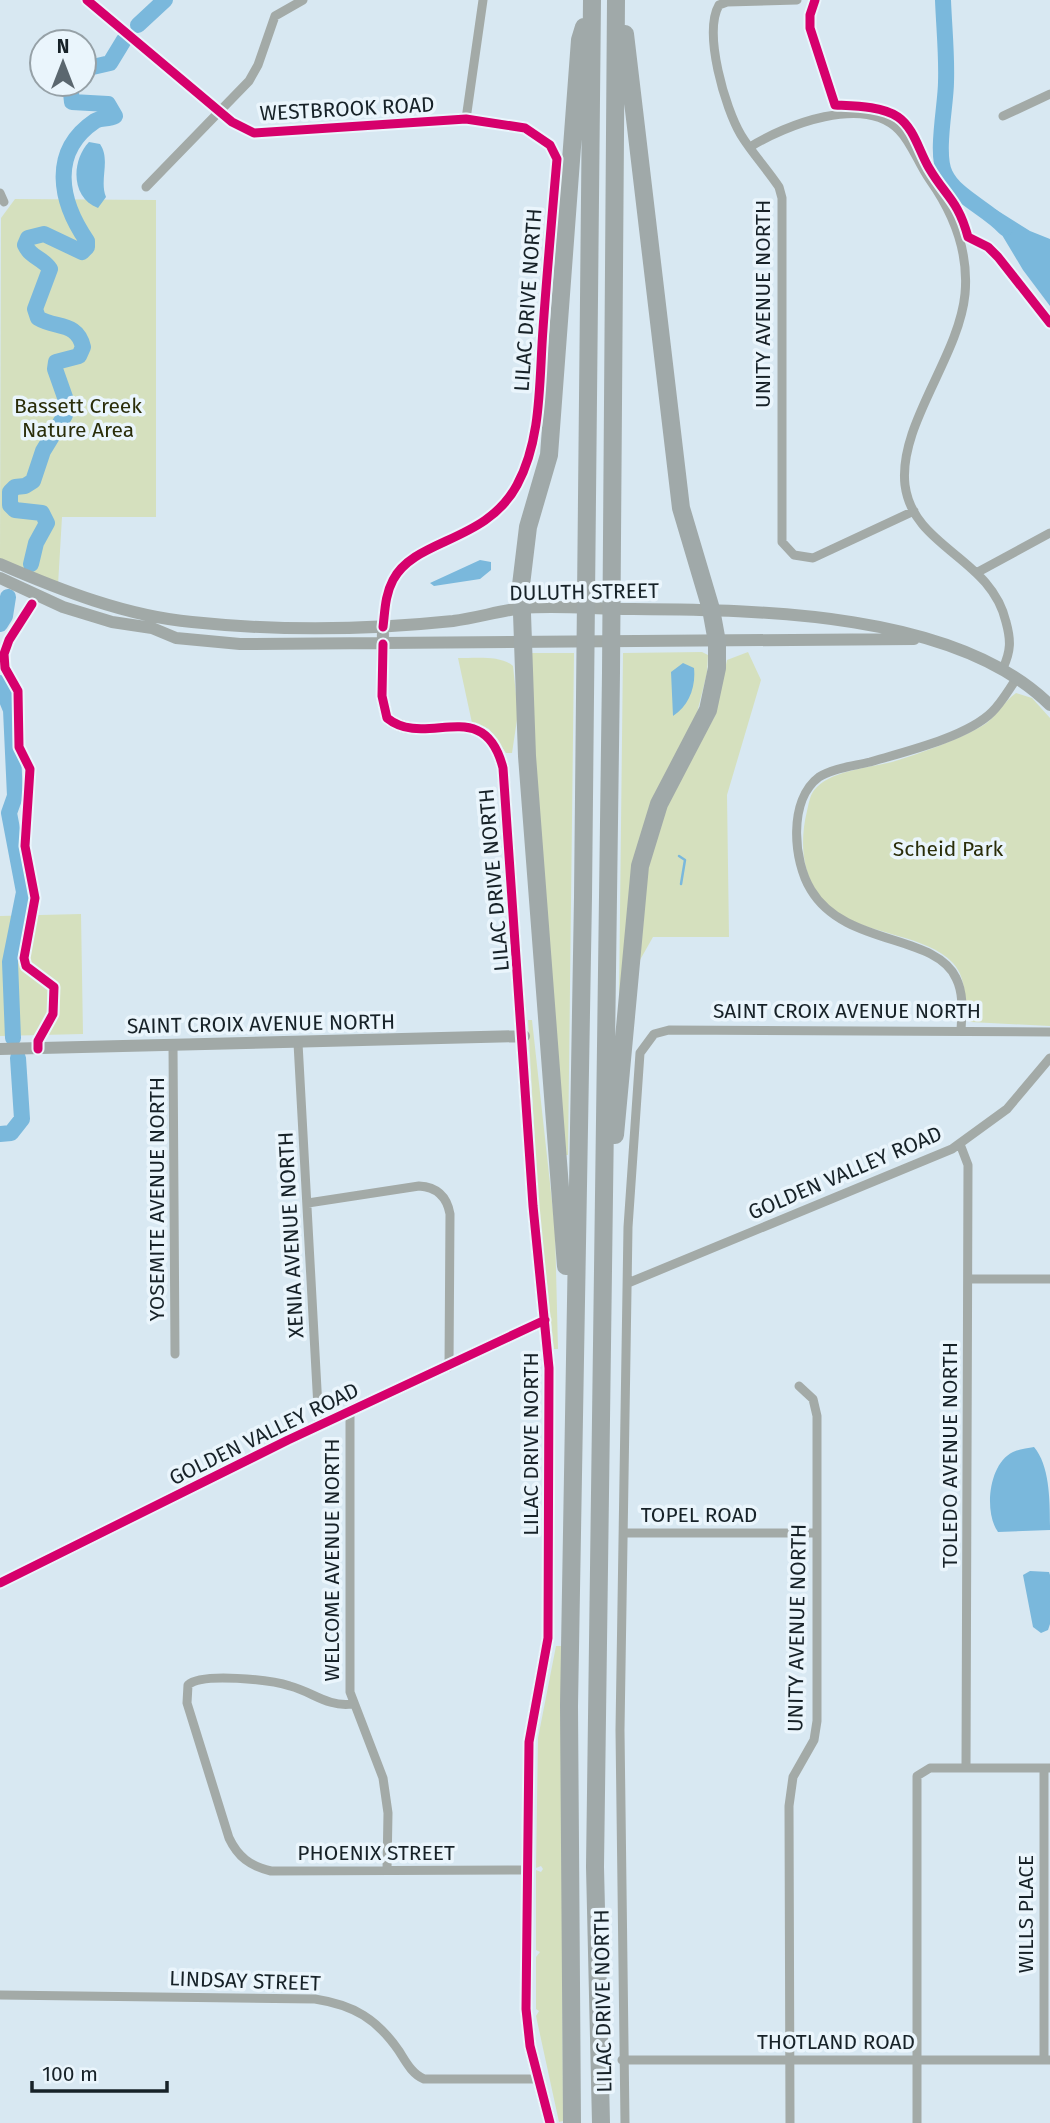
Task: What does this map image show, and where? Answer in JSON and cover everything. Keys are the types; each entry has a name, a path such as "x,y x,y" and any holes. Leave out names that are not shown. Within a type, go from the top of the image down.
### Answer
{"highway":[{"path":"572,2123 569,1838 592,0"},
{"path":"573,1424 560,1164 525,703 521,608 524,547 549,455 580,40 592,0"},
{"path":"601,2123 595,1867 619,0"},
{"path":"603,1215 615,1142 640,866 659,804 708,710 717,668 717,642 711,609 681,508 619,0"}],"street":[{"name":"WESTBROOK ROAD","path":"87,0 242,129 267,134 466,119 526,128 551,145 557,159"},
{"path":"146,187 249,81 258,65 275,16 303,0"},
{"path":"466,119 483,0"},
{"name":"UNITY AVENUE NORTH","path":"797,0 727,2 719,5 714,14 718,67 733,118 779,187 782,198 780,533 788,550 803,558 813,558 914,510"},
{"path":"1003,116 1050,94"},
{"path":"750,147 818,117 848,114 882,120 899,129 944,199 962,244 965,269 961,318 906,454 906,487 914,510 927,532 978,572 1003,610 1011,644 1003,668"},
{"name":"LILAC DRIVE NORTH","path":"550,2123 527,2027 529,1742 547,1656 550,1392 533,1206 524,1036 503,768 492,740 474,728 398,726 387,718 382,696 383,627 388,592 400,570 416,556 469,533 488,520 511,495 527,463 537,415 557,159"},
{"path":"978,572 1050,533"},
{"name":"DULUTH STREET","path":"0,564 104,603 190,622 275,627 383,627 455,621 521,608 711,609 810,618 893,630 972,653 1003,668 1050,705"},
{"name":"DULUTH STREET","path":"0,578 63,607 112,622 152,628 176,638 240,644 925,639"},
{"path":"961,1030 959,986 946,964 928,953 847,926 815,898 804,879 797,858 798,819 809,789 823,775 903,752 975,724 992,712 1017,678"},
{"name":"SAINT CROIX AVENUE NORTH","path":"647,1041 654,1034 669,1030 1050,1032"},
{"name":"SAINT CROIX AVENUE NORTH","path":"0,1049 524,1036"},
{"name":"LILAC DRIVE NORTH","path":"625,2123 620,1835 630,1177 637,1073 640,1053 647,1041"},
{"name":"XENIA AVENUE NORTH","path":"298,1043 319,1426"},
{"name":"YOSEMITE AVENUE NORTH","path":"173,1045 175,1354"},
{"name":"GOLDEN VALLEY ROAD","path":"628,1283 960,1144 1007,1109 1050,1058"},
{"name":"TOLEDO AVENUE NORTH","path":"960,1144 968,1165 966,1768"},
{"path":"308,1203 419,1186 428,1187 444,1197 450,1214 449,1367"},
{"path":"968,1279 1050,1279"},
{"name":"GOLDEN VALLEY ROAD","path":"0,1583 319,1426 545,1320"},
{"name":"UNITY AVENUE NORTH","path":"790,2123 789,1806 793,1777 816,1733 817,1416 813,1399 799,1386"},
{"name":"WELCOME AVENUE NORTH","path":"350,1412 349,1673 352,1704 370,1741 383,1778 388,1813 387,1869"},
{"name":"TOPEL ROAD","path":"624,1533 817,1533"},
{"name":"PHOENIX STREET","path":"352,1704 330,1704 293,1686 272,1681 199,1678 188,1685 187,1703 233,1848 250,1864 271,1871 528,1870"},
{"path":"917,2123 916,1782 920,1773 930,1768 1047,1768"},
{"name":"WILLS PLACE","path":"1047,1768 1047,2060"},
{"name":"LINDSAY STREET","path":"0,1995 315,1998 352,2007 369,2017 383,2029 413,2071 424,2079 540,2079"},
{"name":"THOTLAND ROAD","path":"622,2060 1047,2060"}],"green space":[{"name":"Bassett Creek Nature Area","path":"15,199 156,200 156,517 62,517 58,585 0,558 1,218"},
{"path":"702,652 708,655 707,673 695,721 664,785 624,999 619,998 623,653"},
{"path":"748,652 761,680 727,795 729,937 653,937 636,967 646,858 679,778 715,716 727,660"},
{"path":"530,653 574,653 568,1155 563,1155 534,789"},
{"path":"458,658 502,660 513,666 518,713 512,753 506,753 489,729 472,723"},
{"name":"Scheid Park","path":"1016,693 1032,698 1050,718 1050,1026 971,1022 966,1011 962,979 953,963 928,946 865,926 836,912 816,891 810,879 804,853 804,825 810,798 824,781 852,770 892,762 961,737 987,723"},
{"path":"81,914 83,1034 0,1036 0,916"},
{"path":"528,1020 532,1020 555,1229 558,1349 554,1349 538,1198"},
{"path":"556,1646 561,1646 563,2121 559,2122 536,2016 539,2011 536,2009 536,1957 540,1952 536,1950 536,1870 541,1872 543,1869 541,1866 536,1868 538,1738"}],"water":[{"path":"89,142 100,144 105,157 106,197 98,208 83,196 77,178 79,159"},
{"path":"995,209 1030,231 1050,239 1050,306 1023,270 990,215"},
{"path":"480,560 491,562 491,570 480,579 434,586 430,583"},
{"path":"683,663 694,668 694,682 687,701 673,716 671,672"},
{"path":"1034,1447 1046,1474 1050,1530 998,1532 990,1502 998,1467 1015,1451"},
{"path":"1030,1571 1049,1572 1050,1575 1050,1624 1048,1630 1041,1633 1033,1627 1023,1575"}],"waterway":[{"path":"138,25 165,0"},
{"path":"943,0 946,92 941,142 942,165 956,189 1005,228"},
{"path":"98,66 110,63 124,40"},
{"path":"31,564 36,543 47,523 42,513 15,510 10,505 10,492 15,487 25,486 33,481 43,451 65,415 67,403 55,369 56,362 79,356 83,347 71,329 38,318 35,309 50,269 30,253 25,245 28,238 44,234 82,252 87,247 87,241 70,210 64,178 65,162 80,133 97,120 115,116 108,104 72,102 72,98"},
{"path":"0,624 5,616 8,597"},
{"path":"0,683 11,710 15,796 9,813 24,892 10,962 13,1038"},
{"path":"679,856 685,860 681,884"},
{"path":"0,1134 11,1133 22,1119 18,1058"}],"cycle path":[{"path":"87,0 232,122 254,133 466,119 525,128 550,145 557,159 538,409 525,467 504,504 488,518 403,566 388,591 383,627"},
{"path":"815,0 810,15 810,28 835,105 876,109 891,113 904,122 929,168 956,207 968,237 988,247 998,257 1050,323"},
{"path":"32,604 9,640 4,654 5,668 18,691 19,747 30,769 25,846 35,898 24,958 26,966 54,987 53,1014 38,1041 38,1049"},
{"path":"383,644 382,696 387,718 402,726 419,729 468,728 482,733 494,746 503,768 533,1206 549,1368 548,1638 529,1742 526,2009 530,2046 550,2123"},
{"path":"0,1583 288,1440 545,1320"}]}
